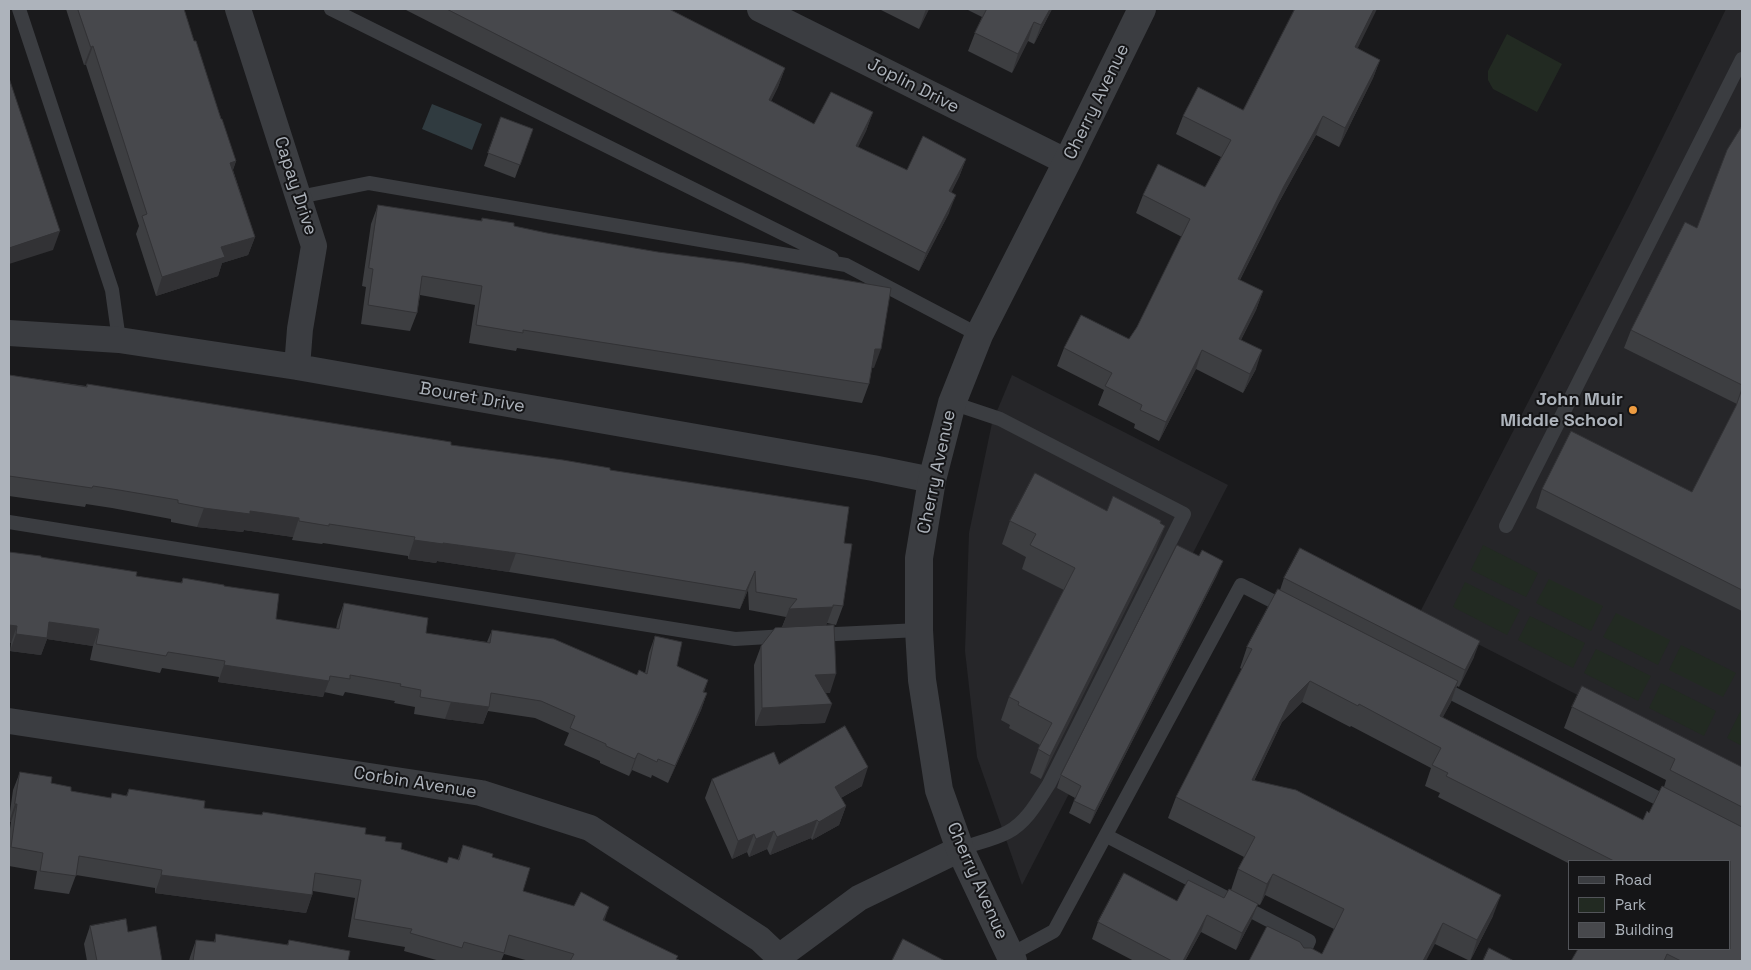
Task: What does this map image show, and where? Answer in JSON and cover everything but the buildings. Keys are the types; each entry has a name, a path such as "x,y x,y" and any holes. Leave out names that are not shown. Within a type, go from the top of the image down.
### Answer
{"street":[{"name":"Capay Drive","path":"238,9 314,246 300,330 297,367"},
{"name":"Joplin Drive","path":"760,9 1067,162"},
{"name":"Cherry Avenue","path":"1012,958 960,849 939,790 922,680 919,630 919,558 932,480 952,403 979,335 1142,9"},
{"name":"Bouret Drive","path":"9,332 119,340 297,367 932,480"},
{"name":"Corbin Avenue","path":"9,721 481,793 590,828 760,939 778,959"},
{"path":"778,959 859,898 960,849"}],"lane":[{"path":"19,9 112,290 119,340"},
{"path":"332,9 846,265 979,335"},
{"path":"1506,526 1742,60"},
{"path":"299,197 370,183 846,265"},
{"path":"952,403 1000,419 1184,514 1049,784 1035,807 1009,832 960,849"},
{"path":"9,522 735,639 919,630"},
{"path":"1012,958 1054,931 1241,586 1303,617"},
{"path":"1426,680 1681,810"},
{"path":"1106,836 1309,941 1300,961"}],"shaded area":[{"name":"John Muir Middle School","path":"1726,9 1742,9 1742,779 1419,614 1629,206"},
{"path":"432,104 482,124 472,150 422,129"},
{"path":"1012,375 1228,485 1022,885 977,757 965,651 969,533 992,423"}],"green space":[{"path":"1507,34 1562,64 1537,112 1493,89 1488,80 1488,71"},
{"path":"1483,545 1538,573 1526,597 1471,570"},
{"path":"1549,579 1603,606 1591,631 1536,603"},
{"path":"1465,582 1520,610 1507,635 1453,607"},
{"path":"1616,613 1670,640 1658,665 1603,637"},
{"path":"1530,616 1585,643 1573,668 1518,640"},
{"path":"1681,645 1736,673 1723,697 1669,670"},
{"path":"1596,649 1651,676 1638,701 1584,673"},
{"path":"1661,683 1716,711 1704,736 1649,708"},
{"path":"1742,708 1742,746 1727,738"}],"place":[{"name":"John Muir Middle School","path":"1633,410"}]}
